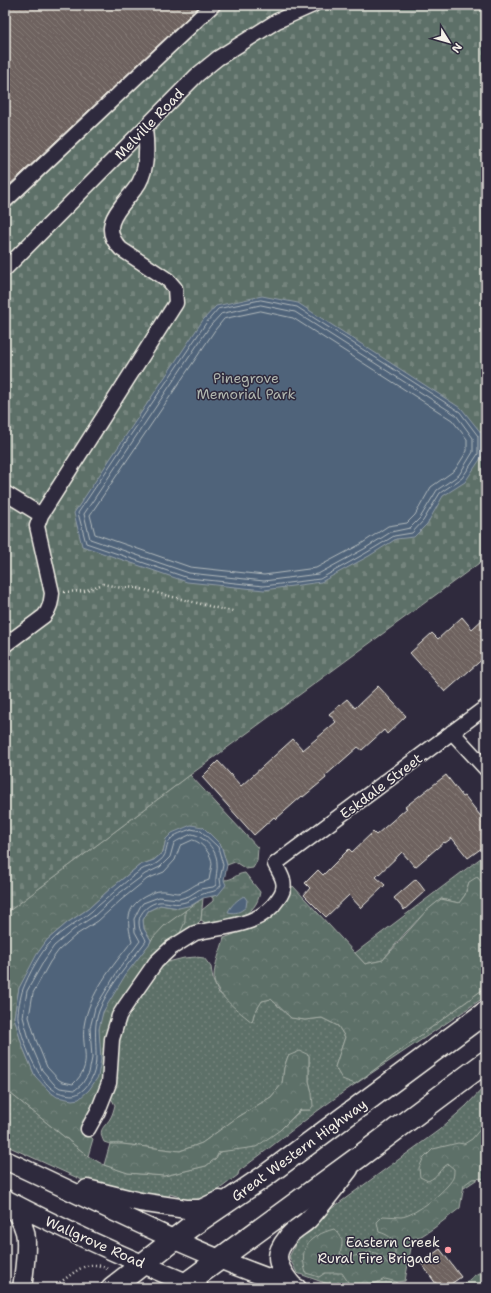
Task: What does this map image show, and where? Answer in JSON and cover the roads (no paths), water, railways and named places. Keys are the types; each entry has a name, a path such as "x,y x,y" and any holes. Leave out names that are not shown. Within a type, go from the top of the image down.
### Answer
{"highway":[{"name":"Great Western Highway","path":"112,1288 175,1239 265,1176 486,1012"},
{"path":"189,1286 220,1259 486,1062"}],"main road":[{"path":"295,1288 287,1279 279,1264 278,1257 283,1243 288,1236 307,1221 319,1208 359,1157"},
{"path":"5,1160 220,1259 245,1270 295,1288"},
{"path":"51,1181 150,1204 195,1210 211,1205 265,1176"},
{"path":"5,1199 15,1211 25,1232 28,1288"},
{"name":"Wallgrove Road","path":"5,1199 44,1220 189,1286"}],"street":[{"path":"5,201 213,5"},
{"name":"Melville Road","path":"5,269 197,75 218,58 277,21 313,5"},
{"path":"5,645 44,616 50,607 52,593 37,526 41,515 176,303 175,288 168,280 121,249 115,243 110,229 115,214 139,182 144,168 148,147 145,128"},
{"path":"5,493 41,515"},
{"name":"Eskdale Street","path":"88,1130 98,1111 109,1082 112,1039 115,1026 126,1005 151,968 162,956 188,937 207,930 246,923 262,916 275,904 283,890 283,880 275,864 486,707"},
{"path":"452,732 486,769"}],"water":[{"path":"262,296 298,303 462,409 482,434 483,455 465,482 443,496 427,524 414,537 396,539 369,556 321,582 264,590 187,582 82,546 74,513 203,320 216,306"},
{"path":"191,825 203,827 221,845 227,865 224,880 226,885 218,895 203,898 192,905 179,908 160,905 148,911 143,920 144,929 151,940 150,943 126,974 103,1012 99,1029 101,1059 98,1077 89,1090 79,1099 72,1100 57,1097 35,1076 22,1045 14,1017 19,988 37,954 47,940 67,923 88,909 140,865 154,860 163,852 166,839 172,833"},
{"path":"244,896 247,900 246,907 238,912 228,912 235,902"}],"place":[{"name":"Eastern Creek Rural Fire Brigade","path":"448,1250"}],"park label":[{"name":"Pinegrove Memorial Park","path":"246,386"}]}
